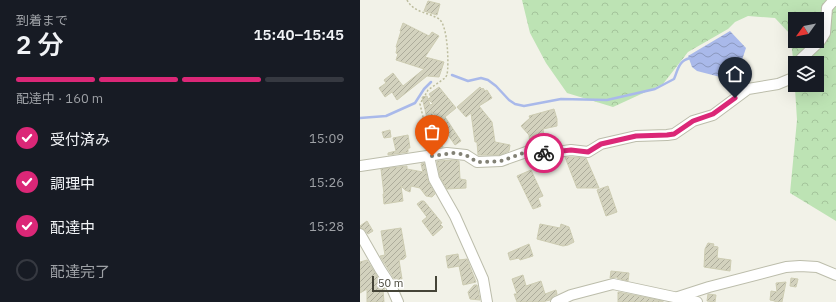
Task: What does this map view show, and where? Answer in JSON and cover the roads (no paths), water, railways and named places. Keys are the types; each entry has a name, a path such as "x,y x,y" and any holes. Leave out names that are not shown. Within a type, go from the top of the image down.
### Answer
{"street":[{"path":"803,56 820,41 825,33 827,8 833,0 836,1"},
{"path":"360,166 454,153 466,155 477,162 501,161 529,151 542,154 571,150 588,152 601,144 636,136 674,134 693,121 713,114 748,89 778,84 788,80"},
{"path":"431,156 434,180 455,216 483,279 487,302"},
{"path":"360,234 391,286 398,302"},
{"path":"360,254 371,254"},
{"path":"678,297 786,267 817,267 836,275"},
{"path":"556,302 571,295 613,284 697,302"}],"water":[{"path":"730,31 746,48 736,78 728,79 697,71 692,67 688,56"}],"waterway":[{"path":"452,75 468,81 481,78 488,80 509,100 515,104 524,106 561,99 607,100 655,89 674,79 683,61 690,58"},
{"path":"360,118 386,116 415,103 424,89 431,82"}]}
